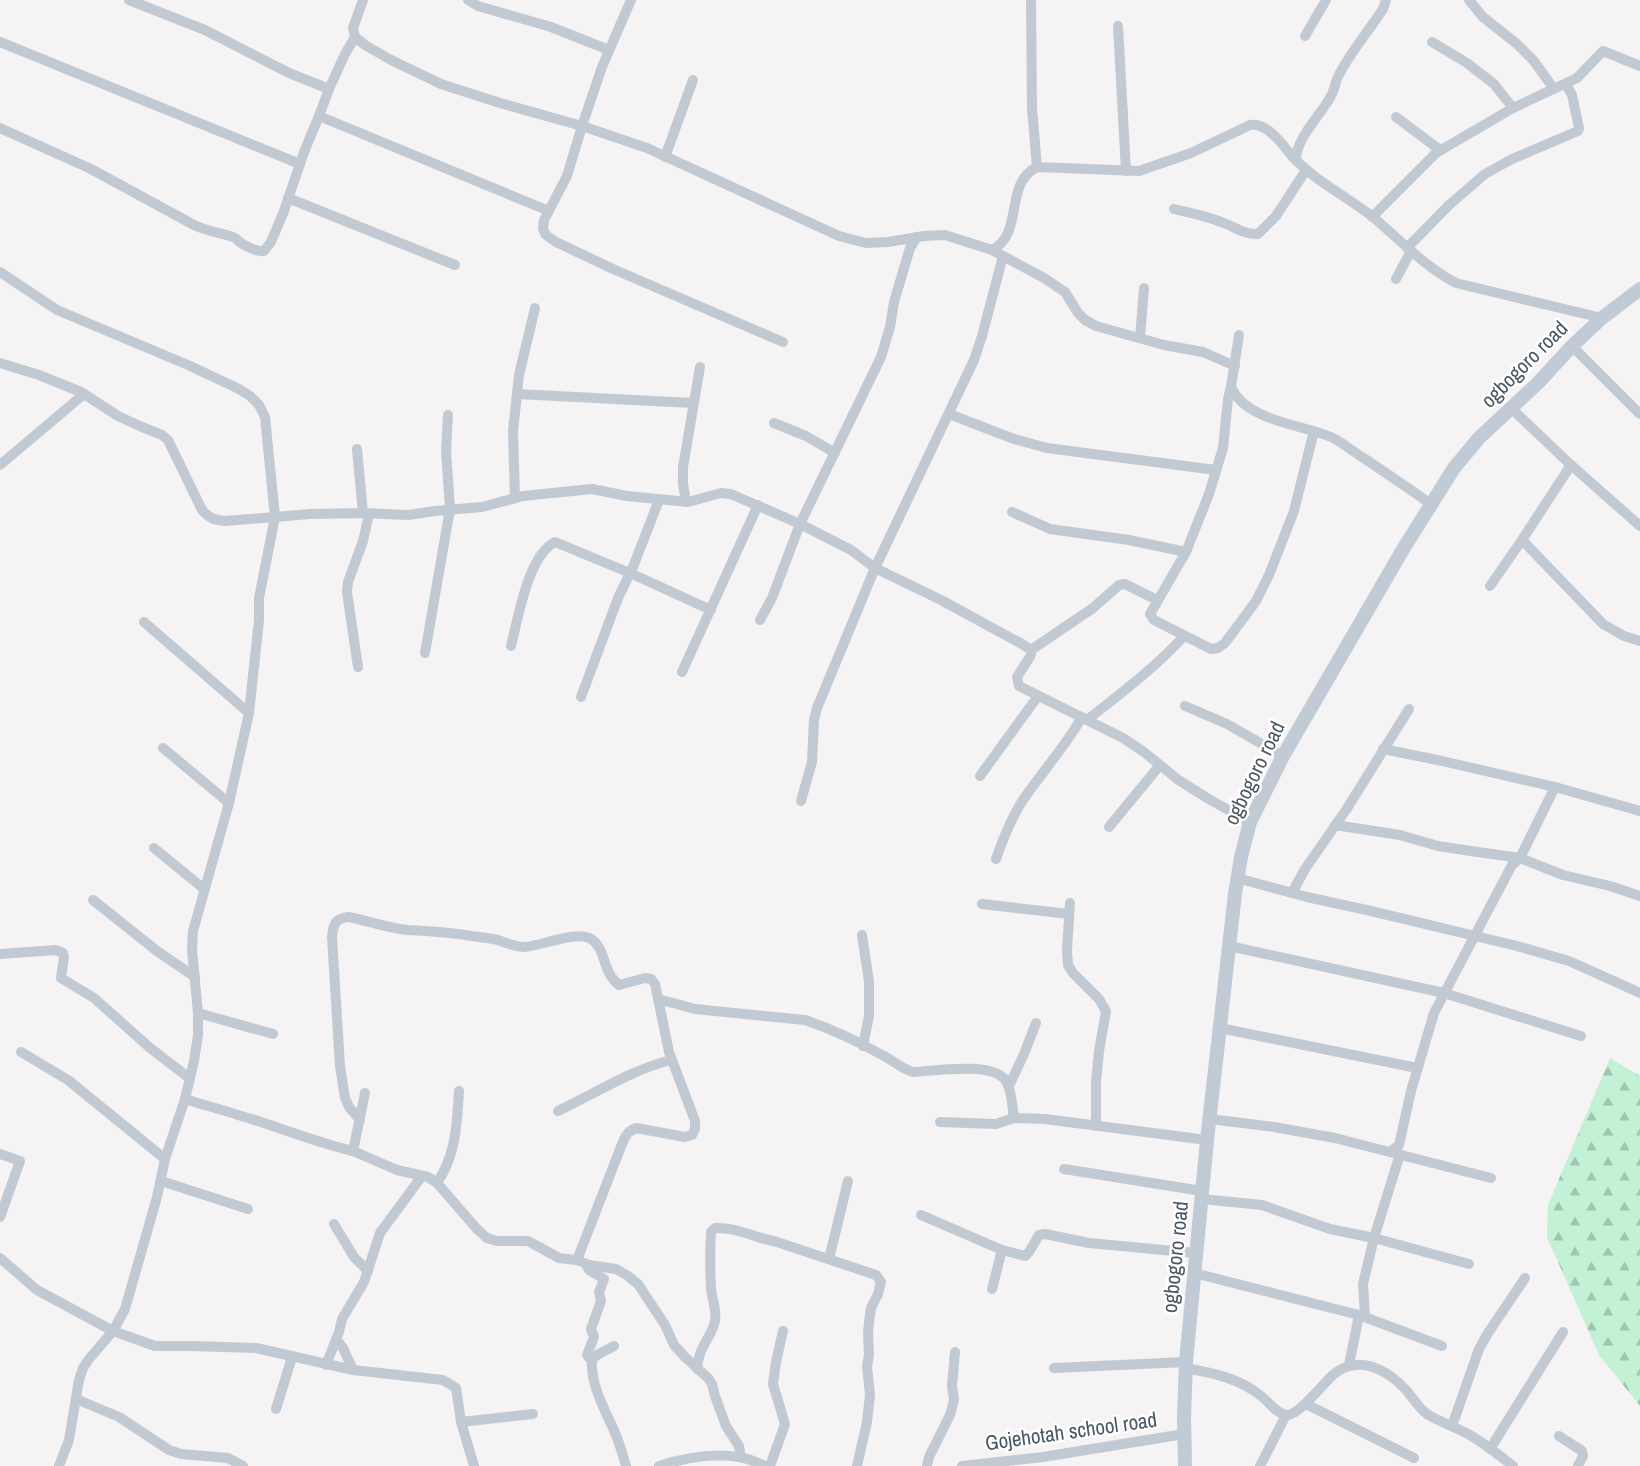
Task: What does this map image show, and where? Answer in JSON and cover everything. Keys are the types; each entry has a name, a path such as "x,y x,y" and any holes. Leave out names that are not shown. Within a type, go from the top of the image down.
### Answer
{"street":[{"path":"129,0 206,30 288,74 329,89"},
{"path":"363,0 353,28 356,37 391,60 441,84 647,148 839,236 866,243 945,235 992,250 1065,292 1078,313 1096,326 1164,345 1203,352 1234,366"},
{"path":"468,0 478,6 551,27 609,50"},
{"path":"631,0 609,50 567,176 544,220 543,229 546,235 556,242 613,269 783,342"},
{"path":"1031,0 1032,108 1037,166"},
{"path":"1305,36 1326,0"},
{"path":"1296,160 1300,145 1317,115 1332,96 1337,79 1347,60 1383,9 1386,0"},
{"path":"1469,0 1483,17 1533,60 1554,89"},
{"path":"1118,26 1126,171"},
{"path":"0,128 91,169 204,230 236,238 257,251 264,250 271,242 329,89 345,54 356,37"},
{"path":"0,42 300,164"},
{"path":"1432,42 1467,63 1494,84 1513,108"},
{"path":"1372,217 1440,150 1513,108 1576,78 1603,51 1640,66"},
{"path":"665,157 693,81"},
{"path":"1396,279 1409,250 1449,205 1485,174 1512,159 1578,131 1572,95 1566,84"},
{"path":"319,116 549,211"},
{"path":"1396,117 1440,150"},
{"path":"992,250 1000,246 1006,238 1023,178 1037,166 1139,171 1191,153 1256,124 1261,125 1306,170 1372,217 1443,276 1456,283 1602,318"},
{"path":"1174,209 1202,215 1245,233 1258,234 1276,216 1306,170"},
{"path":"288,198 455,265"},
{"path":"760,620 772,598 800,524 881,357 890,327 894,302 910,249 916,237"},
{"path":"801,801 812,762 814,720 817,708 875,568 979,348 1003,256"},
{"path":"0,272 57,310 188,365 250,396 266,417 275,517 259,598 259,620 249,713 230,803 193,931 192,950 198,1013 196,1050 125,1309 113,1331 83,1368 69,1440 59,1466"},
{"path":"1140,338 1144,288"},
{"name":"ogbogoro road","path":"1185,1466 1186,1365 1207,1140 1237,878 1250,822 1283,756 1454,468 1479,438 1538,383 1572,346 1602,318 1640,289"},
{"path":"515,498 513,441 519,375 535,308"},
{"path":"1239,335 1232,387 1228,399 1223,448 1209,494 1186,552 1157,600 1150,614 1151,618 1211,649 1218,648 1225,643 1256,601 1269,575 1294,512 1314,431"},
{"path":"1572,346 1640,414"},
{"path":"0,363 39,375 84,394 118,416 162,435 168,440 202,510 209,518 217,521 310,514 408,515 482,507 523,496 592,489 627,496 686,502 721,493 731,494 800,524 851,550 875,568 942,600 1031,650"},
{"path":"686,502 683,467 700,367"},
{"path":"1232,387 1241,402 1281,422 1333,438 1431,504"},
{"path":"0,465 84,394"},
{"path":"517,394 693,403"},
{"path":"1511,408 1640,526"},
{"path":"949,414 1014,439 1047,448 1216,470"},
{"path":"425,653 450,509 446,450 448,415"},
{"path":"774,423 806,436 835,453"},
{"path":"357,449 366,513 363,541 348,582 347,592 358,668"},
{"path":"1490,586 1571,465"},
{"path":"581,697 618,598 659,500"},
{"path":"682,672 758,505"},
{"path":"1012,512 1050,529 1129,540 1186,552"},
{"path":"1522,540 1604,624 1624,636 1640,641"},
{"path":"512,646 528,579 540,556 550,544 555,542 711,610"},
{"path":"1031,650 1093,608 1119,585 1125,584 1157,600"},
{"path":"144,622 249,713"},
{"path":"996,859 1003,838 1021,802 1084,718 1151,669 1184,636"},
{"path":"1031,650 1031,655 1017,677 1019,686 1123,738 1177,779 1250,822"},
{"path":"980,776 1038,696"},
{"path":"1185,706 1227,724 1283,756"},
{"path":"1292,893 1305,869 1347,810 1409,709"},
{"path":"163,748 230,803"},
{"path":"1383,749 1555,788 1640,811"},
{"path":"1109,827 1160,765"},
{"path":"1349,1365 1362,1316 1363,1284 1374,1238 1399,1152 1417,1068 1434,1013 1555,788"},
{"path":"1335,825 1400,835 1438,846 1515,860 1640,896"},
{"path":"154,848 204,889"},
{"path":"1237,878 1475,935 1569,961 1640,993"},
{"path":"93,900 147,944 195,976"},
{"path":"982,904 1069,908 1068,965 1106,1011 1096,1082 1096,1126"},
{"path":"360,1120 345,1098 340,1066 332,937 336,920 349,917 405,930 453,933 497,940 521,947 583,935 592,939 598,945 607,972 613,980 619,984 645,978 651,979 656,984 671,1060 695,1121 695,1130 692,1135 685,1137 636,1128 630,1130 625,1136 581,1261"},
{"path":"862,935 869,982 869,1016 863,1046"},
{"path":"1229,946 1444,993 1581,1036"},
{"path":"0,954 56,950 63,953 61,978 94,998 149,1047 189,1078"},
{"path":"658,999 695,1009 805,1020 913,1072 974,1068 998,1073 1009,1086 1014,1118"},
{"path":"198,1013 273,1034"},
{"path":"1009,1086 1036,1023"},
{"path":"1220,1028 1417,1068"},
{"path":"21,1052 68,1080 165,1159"},
{"path":"558,1111 638,1070 671,1060"},
{"path":"437,1183 452,1151 456,1134 459,1091"},
{"path":"353,1151 365,1093"},
{"path":"184,1099 237,1114 324,1144 353,1151 397,1170 428,1178 437,1183 477,1230 487,1238 497,1241 528,1241 559,1258 616,1269 628,1276 638,1284 665,1324 674,1345 712,1384 726,1426 739,1446 741,1457"},
{"path":"940,1122 996,1124 1014,1118 1045,1119 1207,1140"},
{"path":"1210,1119 1335,1138 1399,1152 1491,1178"},
{"path":"0,1154 20,1161 0,1216"},
{"path":"1064,1169 1262,1205 1330,1229 1374,1238 1469,1264"},
{"path":"326,1365 342,1319 364,1282 380,1233 422,1176"},
{"path":"161,1181 249,1209"},
{"path":"829,1259 848,1181"},
{"path":"921,1215 1002,1250 1025,1256 1039,1235 1045,1234 1089,1243 1196,1253"},
{"path":"334,1224 354,1257 368,1271"},
{"path":"697,1369 702,1347 715,1323 716,1314 711,1290 711,1232 715,1228 729,1228 744,1232 876,1275 881,1282 871,1308 869,1322 867,1366 870,1395 867,1422 857,1466"},
{"path":"992,1289 1002,1250"},
{"path":"0,1258 37,1290 113,1331 155,1346 256,1348 353,1371 443,1380 456,1388 461,1422 474,1466"},
{"path":"581,1261 589,1270 604,1279 599,1292 601,1301 591,1329 594,1337 587,1355 592,1361"},
{"path":"1194,1273 1362,1316 1442,1346"},
{"path":"1452,1426 1479,1349 1525,1278"},
{"path":"659,1466 681,1459 724,1456 741,1457 768,1466 785,1424 773,1384 783,1330"},
{"path":"1490,1449 1563,1332"},
{"path":"336,1339 343,1348 353,1371"},
{"path":"614,1346 597,1354 592,1361 591,1370 626,1466"},
{"path":"927,1466 929,1457 950,1415 954,1400 952,1386 956,1352"},
{"path":"276,1409 292,1357"},
{"path":"1054,1368 1186,1365 1237,1380 1280,1412 1290,1415 1306,1404 1334,1374 1349,1365 1370,1366 1389,1375 1430,1416 1470,1435 1513,1466"},
{"path":"76,1399 118,1417 169,1450 181,1454 228,1458 243,1466"},
{"path":"1306,1404 1414,1458"},
{"path":"461,1422 533,1413"},
{"path":"1260,1466 1286,1415"},
{"name":"Gojehotah school road","path":"962,1466 1042,1461 1185,1434"},
{"path":"1559,1436 1582,1451 1583,1456 1578,1466"}],"green space":[{"path":"1610,1058 1640,1076 1640,1406 1599,1355 1547,1237 1548,1205"}]}
